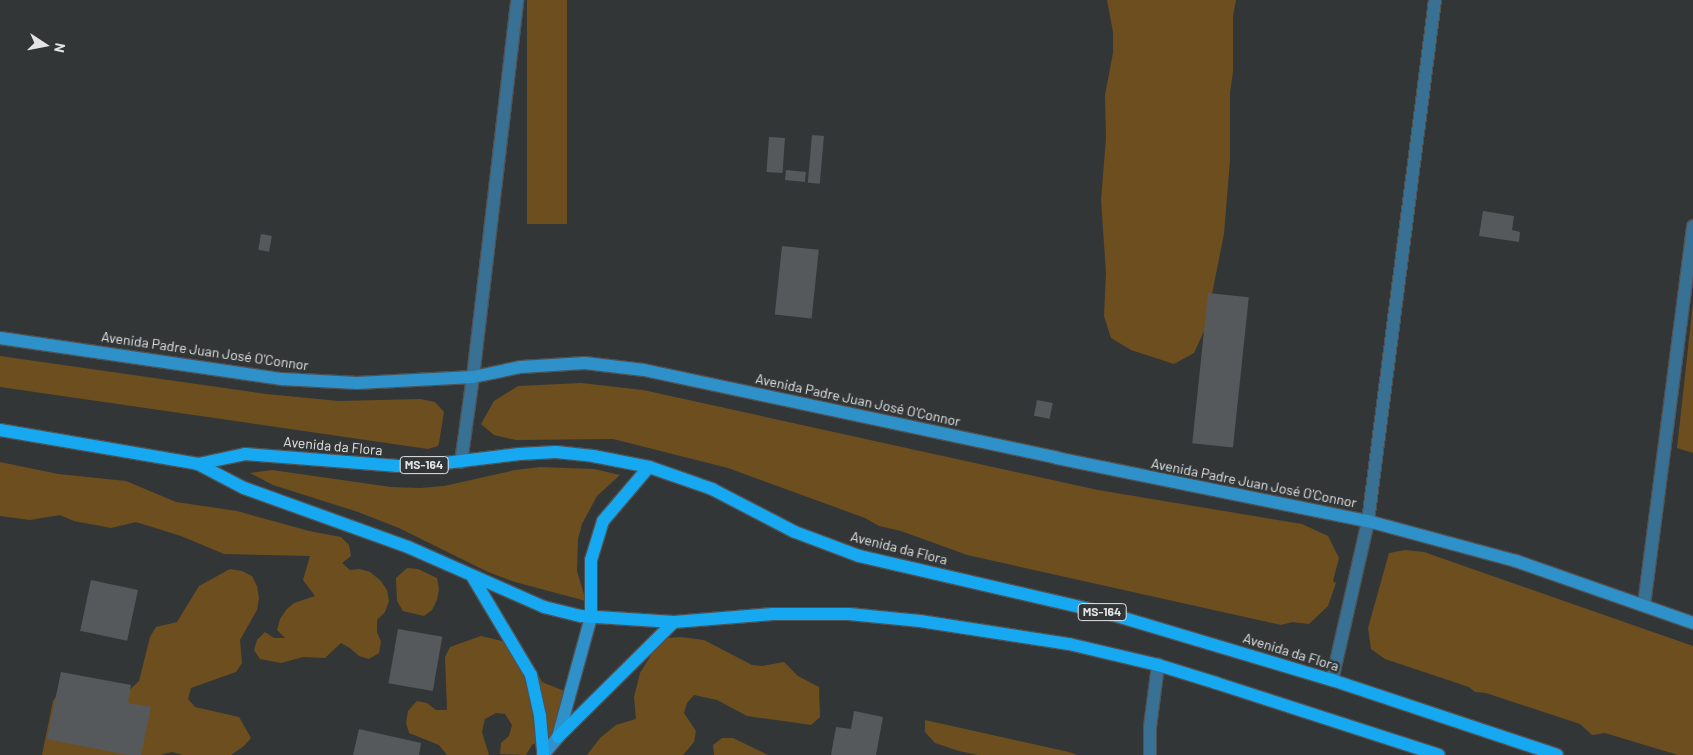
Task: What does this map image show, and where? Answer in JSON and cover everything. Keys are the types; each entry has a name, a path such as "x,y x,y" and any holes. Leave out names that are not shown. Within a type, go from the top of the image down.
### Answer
{"main road":[{"name":"Avenida da Flora","path":"0,430 198,464 244,488 408,547 544,607 591,617 674,622 773,614 848,614 920,621 1069,644 1158,665 1439,755"},
{"name":"Avenida da Flora","path":"198,464 245,454 396,466 461,462 519,454 556,452 593,456 649,467 712,489 795,532 859,556 1110,614 1332,680 1557,755"},
{"path":"591,617 591,560 603,521 649,467"},
{"path":"472,576 508,633 531,676 540,716 543,755"},
{"path":"558,738 674,622"}],"street":[{"path":"461,462 473,377 517,0"},
{"path":"1332,680 1368,522 1435,0"},
{"path":"1644,605 1693,226"},
{"name":"Avenida Padre Juan José O'Connor","path":"0,338 282,378 357,383 473,377 521,367 585,363 644,370 1368,522 1516,561 1693,622"},
{"path":"543,755 558,738 591,617"},
{"path":"1150,755 1150,727 1158,665"}],"shaded area":[{"path":"527,0 567,0 567,224 527,224"},
{"path":"1107,0 1236,0 1233,16 1233,72 1230,93 1230,160 1224,234 1205,329 1194,353 1174,364 1131,350 1111,338 1104,316 1106,273 1101,200 1106,138 1105,95 1113,53 1113,32"},
{"path":"1693,303 1693,453 1677,448"},
{"path":"0,356 266,394 339,401 420,399 435,402 444,412 439,443 438,446 428,449 0,387"},
{"path":"581,383 643,390 1098,490 1302,524 1328,536 1339,558 1333,581 1336,583 1328,606 1309,624 1292,622 1281,625 967,555 901,531 879,526 865,518 728,468 613,439 516,440 494,435 481,424 494,401 518,386"},
{"path":"0,462 58,474 126,481 176,502 237,511 309,531 341,537 349,545 351,556 342,563 350,570 360,569 370,572 380,580 387,590 389,601 385,612 377,620 377,632 381,642 379,653 369,659 359,656 341,643 325,658 303,657 281,663 260,659 254,650 257,640 265,632 274,638 285,638 277,630 280,619 286,610 294,603 315,596 303,580 310,556 224,554 181,536 136,522 111,528 74,521 60,515 30,520 0,516"},
{"path":"540,467 594,469 620,475 597,496 582,524 578,539 577,571 586,601 515,582 488,572 399,528 358,512 273,485 250,473 272,470 391,487 420,488 444,486 515,470"},
{"path":"1405,550 1424,552 1693,646 1693,755 1678,755 1605,733 1592,735 1580,724 1486,693 1475,692 1469,687 1385,659 1371,649 1368,628 1389,553"},
{"path":"407,568 418,569 437,578 439,589 437,600 432,610 424,616 403,611 397,601 396,578"},
{"path":"230,569 242,571 252,576 257,586 259,598 257,610 240,640 242,663 236,672 191,688 188,699 195,707 239,717 251,738 244,746 231,755 183,755 172,752 160,755 42,755 53,701 59,692 117,702 139,681 150,637 156,627 177,622 199,586"},
{"path":"481,636 502,641 537,672 542,682 571,696 552,735 532,745 526,755 500,754 501,743 509,736 512,725 505,714 496,713 485,719 482,732 489,755 447,755 439,745 409,733 406,723 408,711 417,701 427,703 436,710 447,710 445,657 450,647"},
{"path":"681,637 704,640 752,665 762,666 784,662 798,676 819,687 820,717 811,725 747,716 717,700 694,695 687,703 684,713 696,731 694,742 683,755 587,755 600,738 616,725 636,719 634,697 640,673 658,644 668,638"},
{"path":"925,720 1077,755 978,755 959,751 935,743 925,732"},
{"path":"722,738 733,738 768,755 714,755 713,745"}],"building":[{"path":"812,135 824,136 820,184 808,183"},
{"path":"769,137 785,138 783,173 767,172"},
{"path":"786,170 806,172 805,182 785,180"},
{"path":"1483,211 1514,216 1512,230 1520,232 1519,242 1479,236"},
{"path":"261,234 272,236 269,252 258,250"},
{"path":"782,246 819,250 812,318 775,315"},
{"path":"1208,293 1249,297 1233,447 1192,443"},
{"path":"1037,400 1053,403 1050,419 1034,416"},
{"path":"91,580 138,590 127,641 80,631"},
{"path":"398,629 442,637 433,691 388,683"},
{"path":"61,672 131,685 128,703 151,707 141,755 128,755 47,739"},
{"path":"854,711 883,717 876,755 831,755 836,727 851,729"},
{"path":"359,729 421,743 419,755 353,755"}]}
